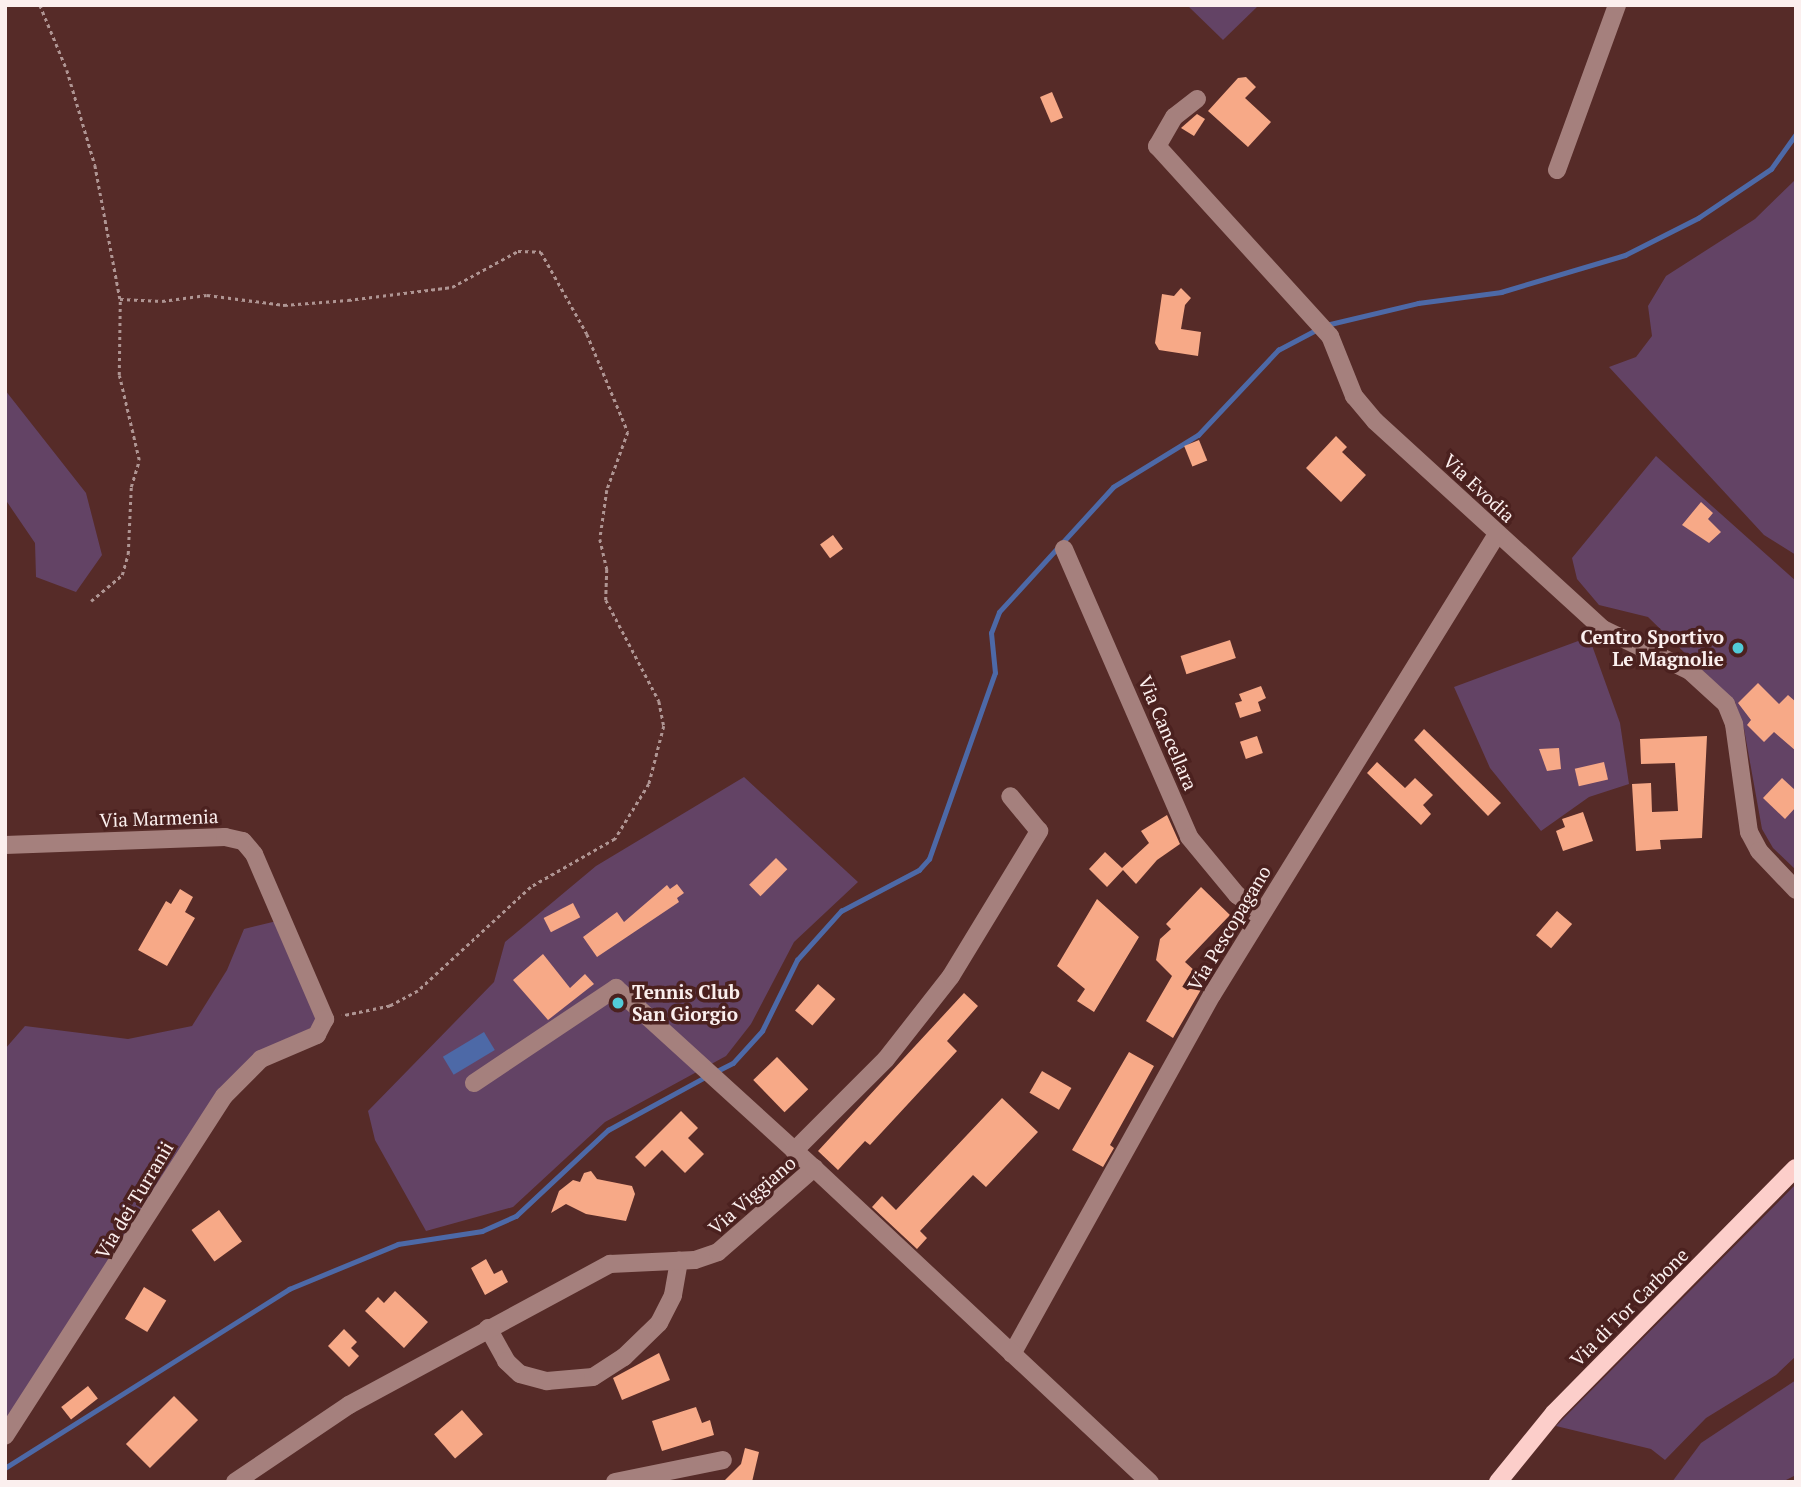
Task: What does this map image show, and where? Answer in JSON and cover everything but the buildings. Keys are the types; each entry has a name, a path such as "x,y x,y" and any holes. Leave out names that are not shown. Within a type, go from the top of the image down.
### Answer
{"main road":[{"name":"Via di Tor Carbone","path":"1498,1482 1567,1399 1796,1168"}],"street":[{"path":"1557,170 1617,5"},
{"name":"Via Evodia","path":"1197,99 1174,117 1157,146 1330,336 1362,407 1603,629 1690,671 1726,704 1734,724 1749,832 1759,851 1796,890"},
{"name":"Via Pescopagano","path":"1012,1354 1262,912 1497,534"},
{"name":"Via Cancellara","path":"1064,549 1189,837 1237,895 1262,912"},
{"path":"794,1151 886,1059 951,976 1040,831 1010,796"},
{"name":"Via Marmenia","path":"5,845 225,837 243,841 254,854 325,1019"},
{"path":"474,1083 616,988 717,1083 814,1168"},
{"name":"Via dei Turranii","path":"5,1436 224,1097 261,1059 317,1035 325,1019"},
{"name":"Via Viggiano","path":"235,1482 349,1405 610,1264 702,1259 719,1252 814,1168 1150,1482"},
{"path":"488,1328 506,1360 520,1374 547,1381 593,1377 624,1357 659,1323 673,1295 679,1261"},
{"path":"615,1482 723,1460"}],"path":[{"path":"40,5 67,70 95,165 120,299 118,375 139,460 131,487 128,554 122,575 91,601"},
{"path":"120,299 162,301 207,295 284,304 348,300 452,287 517,251 541,252 587,334 628,432 607,490 600,539 607,569 606,600 659,701 664,726 649,784 615,839 531,887 418,991 390,1006 325,1019"}],"shaded area":[{"path":"1187,5 1259,5 1223,40"},
{"path":"1796,179 1796,555 1764,535 1609,367 1636,357 1652,336 1648,306 1666,276 1755,219"},
{"path":"5,390 86,493 102,555 76,592 36,577 35,543 5,499"},
{"name":"Centro Sportivo Le Magnolie","path":"1656,456 1796,581 1796,870 1773,848 1762,829 1744,729 1735,702 1648,617 1599,605 1577,579 1572,558"},
{"name":"Centro Sportivo Le Magnolie","path":"1589,637 1620,723 1629,784 1589,797 1541,831 1490,768 1454,687"},
{"name":"Tennis Club San Giorgio","path":"744,777 858,882 794,942 751,1024 726,1056 605,1122 513,1207 426,1231 375,1140 368,1111 494,982 505,942 596,866"},
{"path":"281,920 325,1019 261,1059 191,1146 5,1430 5,1049 25,1026 128,1039 192,1026 227,970 244,929"},
{"path":"1796,1184 1796,1356 1776,1375 1706,1418 1665,1460 1651,1449 1556,1426"},
{"path":"1796,1380 1796,1475 1782,1482 1672,1482 1701,1443"}],"water":[{"path":"484,1032 495,1050 454,1075 443,1057"}],"waterway":[{"path":"1326,325 1418,303 1501,292 1625,255 1698,218 1771,169 1796,134"},
{"path":"715,1072 733,1063 762,1031 797,960 841,911 919,870 929,859 995,673 991,633 999,612 1113,487 1198,435 1278,350 1318,329"},
{"path":"5,1468 289,1289 398,1244 482,1231 516,1216 608,1130 707,1076"}],"place":[{"name":"Centro Sportivo Le Magnolie","path":"1738,648"},
{"name":"Tennis Club San Giorgio","path":"618,1003"}]}
